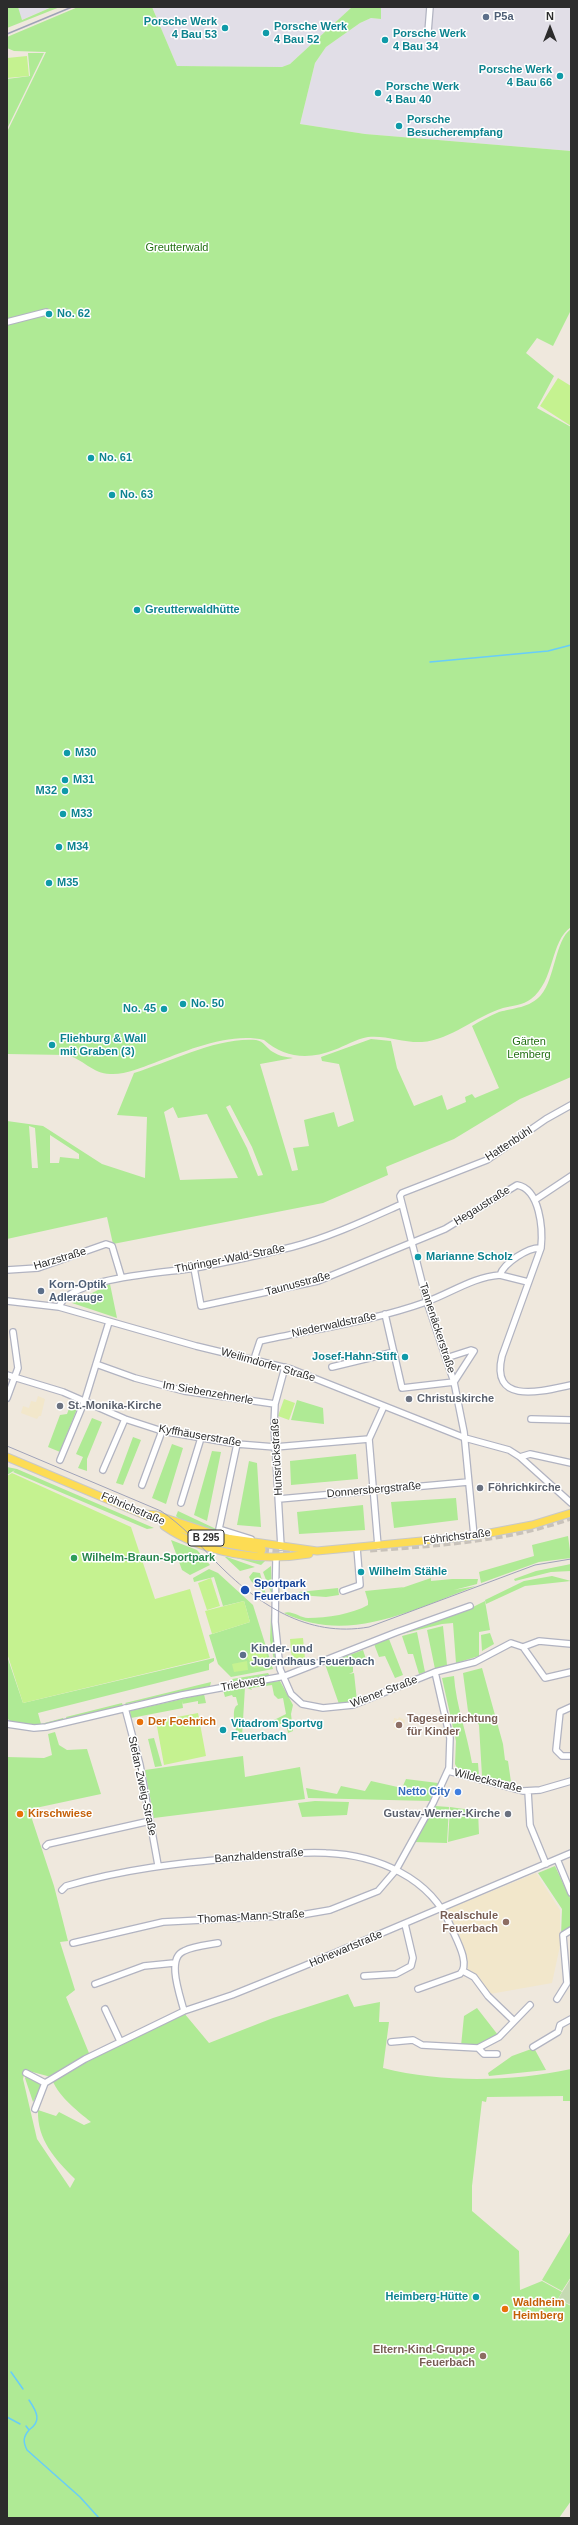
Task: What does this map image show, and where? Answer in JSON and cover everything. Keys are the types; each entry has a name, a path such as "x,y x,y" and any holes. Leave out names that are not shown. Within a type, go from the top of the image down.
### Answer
{"main road":[{"name":"Föhrichstraße","path":"7,1456 144,1514 217,1542 283,1552 357,1548 474,1536 532,1525 571,1513"},
{"path":"144,1514 156,1515 212,1535 265,1549"},
{"name":"Föhrichstraße","path":"265,1549 283,1552"}],"street":[{"path":"428,32 430,7"},
{"path":"7,322 46,312"},
{"name":"Hattenbühl","path":"400,1196 402,1193 487,1160 546,1119 571,1104"},
{"path":"535,1200 571,1176"},
{"name":"Hegaustraße","path":"412,1242 445,1229 517,1185 523,1186 535,1200 543,1233 541,1248 502,1356 500,1366 502,1377 510,1387 519,1393 534,1392 571,1385"},
{"name":"Tannenäckerstraße","path":"400,1196 427,1302 454,1382 465,1438 474,1536"},
{"name":"Thüringer-Wald-Straße","path":"59,1307 61,1303 70,1295 121,1276 194,1268 306,1243 402,1204"},
{"name":"Taunusstraße","path":"194,1268 202,1306 318,1281 412,1242"},
{"name":"Harzstraße","path":"7,1270 38,1268 106,1244 112,1246 121,1276"},
{"path":"528,1282 500,1275 504,1266 535,1247 541,1248"},
{"name":"Niederwaldstraße","path":"254,1359 260,1341 385,1314 427,1302 480,1278 500,1275"},
{"name":"Weilimdorfer Straße","path":"7,1301 59,1307 196,1346 285,1367 465,1438 502,1447 520,1457 571,1503"},
{"path":"385,1314 402,1388 454,1382 469,1361 474,1351 470,1350 446,1358"},
{"path":"60,1460 84,1400 109,1322"},
{"path":"7,1398 18,1368 13,1332"},
{"path":"332,1367 394,1352"},
{"name":"Im Siebenzehnerle","path":"96,1364 135,1378 184,1391 275,1404"},
{"name":"Hunsrückstraße","path":"283,1552 275,1448 275,1404 285,1367"},
{"name":"Kyffhäuserstraße","path":"7,1375 84,1400 162,1432 236,1444 275,1448 369,1439"},
{"path":"378,1546 369,1439 384,1406"},
{"path":"103,1470 125,1418"},
{"path":"531,1418 571,1420"},
{"path":"142,1485 162,1432"},
{"path":"181,1503 201,1438"},
{"path":"236,1444 219,1529 259,1541 265,1549"},
{"path":"520,1457 530,1454 571,1464"},
{"name":"Donnersbergstraße","path":"280,1499 468,1482"},
{"path":"343,1591 360,1585 357,1548"},
{"name":"Wiener Straße","path":"283,1552 275,1622 282,1676 298,1701 323,1708 353,1705 435,1672 475,1662 511,1643 523,1647 539,1642 571,1644"},
{"name":"Triebweg","path":"7,1724 34,1728 46,1727 125,1708 282,1676 470,1606"},
{"path":"523,1647 542,1677 547,1678 571,1672"},
{"name":"Thomas-Mann-Straße","path":"73,1943 163,1922 274,1917 330,1910 378,1891 396,1870 448,1771 450,1738 435,1672"},
{"path":"571,1707 560,1712 556,1750 562,1756 571,1756"},
{"name":"Stefan-Zweig-Straße","path":"125,1708 140,1765 158,1865"},
{"name":"Wildeckstraße","path":"448,1771 528,1791 571,1781"},
{"name":"Wildeckstraße","path":"528,1791 530,1825 546,1864"},
{"path":"46,1846 48,1844 150,1821"},
{"name":"Banzhaldenstraße","path":"62,1890 72,1885 158,1865 326,1852 360,1857 396,1870 426,1890 443,1908"},
{"name":"Hohewartstraße","path":"45,2083 120,2041 184,2011 232,1995 405,1924 571,1853"},
{"path":"557,1859 571,1893"},
{"path":"443,1908 462,1955 463,1971"},
{"path":"364,1976 396,1974 411,1966 413,1958 405,1924"},
{"path":"557,1999 567,1983 569,1968 563,1935 571,1930"},
{"path":"184,2011 174,1964 178,1955 184,1951 218,1943"},
{"path":"95,1984 144,1966 174,1964"},
{"path":"418,1989 454,1977 463,1971"},
{"path":"463,1971 474,1977 488,1996 514,2022"},
{"path":"391,2042 413,2040 422,2045 478,2048 492,2043 530,2005"},
{"path":"105,2008 120,2041"},
{"path":"533,2047 558,2032 560,2025 571,2019"},
{"path":"478,2048 484,2054 497,2054"},
{"path":"26,2073 45,2083 35,2109"}],"shaded area":[{"path":"18,7 52,7 21,20"},
{"path":"152,7 352,7 290,64 282,67 177,66"},
{"path":"381,7 571,7 571,151 365,134 300,124 315,63 326,47 360,23 371,18 381,19"},
{"path":"38,1396 45,1399 41,1416 37,1419 21,1413 23,1406 29,1408 31,1401 36,1402"},
{"name":"Tageseinrichtung für Kinder","path":"399,1717 405,1720 404,1727 400,1726 399,1730 394,1729 394,1718 398,1719"},
{"name":"Realschule Feuerbach","path":"536,1873 560,1910 560,1946 552,1983 490,1994 468,1969 466,1955 448,1909"}],"green space":[{"path":"7,7 18,7 22,20 52,7 60,7 7,28"},
{"name":"Greutterwald","path":"78,7 152,7 177,66 282,67 290,64 352,7 381,7 381,19 371,18 360,23 326,47 315,63 300,124 365,134 571,151 571,310 553,346 537,338 526,353 554,376 537,408 571,427 571,927 564,933 559,942 549,972 539,991 531,999 521,1004 503,1008 483,1016 443,1037 422,1042 415,1042 382,1037 368,1037 359,1039 325,1053 306,1056 297,1056 280,1051 264,1040 251,1038 237,1039 194,1048 132,1071 116,1074 98,1071 77,1059 66,1055 7,1054 7,132 46,52 14,51 7,48 7,37"},
{"path":"28,53 44,53 7,129 7,79 30,76"},
{"path":"27,56 29,76 7,78 7,58"},
{"path":"558,378 571,386 571,426 540,406"},
{"name":"Gärten Lemberg","path":"571,929 571,1077 520,1099 454,1139 386,1167 388,1175 323,1203 113,1244 107,1217 7,1239 7,1121 43,1126 102,1164 145,1178 147,1117 117,1115 134,1073 210,1046 241,1040 256,1040 275,1053 293,1058 260,1064 292,1171 298,1170 293,1148 309,1146 304,1120 334,1112 338,1127 354,1121 339,1064 322,1061 321,1057 371,1039 391,1041 397,1068 414,1106 442,1095 447,1110 466,1102 465,1097 472,1094 475,1098 499,1088 472,1026 499,1012 527,1005 537,999 546,988 558,950 566,934","holes":["230,1105 252,1147 263,1175 258,1176 247,1148 226,1107","173,1107 178,1118 207,1114 238,1178 180,1180 164,1112","29,1126 35,1128 38,1168 32,1168","50,1135 79,1154 79,1159 60,1157 59,1163 50,1163"]},
{"path":"110,1284 117,1318 72,1303"},
{"path":"73,1398 80,1401 60,1452 48,1447 60,1415 67,1414"},
{"path":"284,1399 295,1403 289,1420 278,1416"},
{"path":"297,1400 323,1408 324,1424 291,1420"},
{"path":"92,1418 102,1422 87,1459 87,1471 78,1468 83,1457 76,1454"},
{"path":"133,1437 141,1440 123,1485 116,1483"},
{"path":"172,1444 183,1448 166,1504 152,1498"},
{"path":"212,1451 221,1452 207,1521 194,1515"},
{"path":"356,1454 358,1479 291,1485 290,1461"},
{"path":"249,1461 257,1463 261,1527 237,1525"},
{"path":"7,1467 17,1469 154,1528 147,1529 13,1472 15,1470 7,1475"},
{"name":"Wilhelm-Braun-Sportpark","path":"12,1473 131,1527 155,1599 190,1589 210,1658 23,1703 7,1653 7,1476"},
{"path":"456,1498 458,1520 394,1528 391,1502"},
{"path":"363,1505 365,1530 299,1534 297,1512"},
{"path":"178,1511 231,1536 181,1521 176,1516"},
{"path":"568,1536 571,1558 539,1562 481,1583 479,1572 534,1556 532,1545"},
{"path":"171,1540 197,1550 210,1565 190,1575 182,1570"},
{"path":"225,1557 227,1557 255,1567 240,1571"},
{"path":"233,1557 266,1560 261,1565"},
{"path":"571,1564 571,1571 551,1572 515,1581 514,1579 536,1571"},
{"path":"271,1566 272,1595 263,1572"},
{"name":"Kinder- und Jugendhaus Feuerbach","path":"209,1569 218,1573 253,1605 273,1669 231,1677 218,1664 209,1635 250,1622 244,1601 223,1606 214,1577 194,1582 193,1578"},
{"path":"253,1572 260,1573 266,1595 251,1581 249,1577"},
{"path":"552,1576 571,1581 525,1586 486,1604 485,1600 524,1581"},
{"path":"211,1578 220,1606 207,1610 198,1583"},
{"path":"431,1578 431,1581 478,1579 477,1584 454,1590 476,1586 429,1604 381,1620 357,1625 333,1626 308,1622 284,1613 293,1613 308,1618 331,1616 362,1608 368,1605 365,1591 405,1587"},
{"path":"338,1588 339,1595 326,1597 299,1595 299,1592"},
{"path":"244,1601 250,1622 212,1634 205,1611"},
{"path":"485,1601 490,1630 479,1632 479,1656 456,1663 453,1623 442,1624 402,1634 402,1632 467,1610"},
{"path":"271,1614 273,1616 278,1668 275,1665 270,1640"},
{"path":"443,1626 447,1665 435,1669 427,1630"},
{"path":"417,1632 425,1672 419,1674 413,1654 408,1654 402,1636"},
{"path":"490,1633 494,1644 482,1651 481,1635"},
{"path":"303,1638 305,1659 292,1660 290,1639"},
{"path":"389,1639 403,1675 395,1678 385,1656 379,1657 374,1644"},
{"path":"254,1646 265,1648 269,1665 254,1668 247,1657"},
{"path":"363,1650 367,1662 353,1666 353,1672 349,1674 354,1673 357,1701 339,1704 325,1664"},
{"path":"7,1656 23,1703 214,1658 214,1661 209,1664 209,1670 38,1713 41,1724 63,1718 64,1721 41,1726 10,1721 7,1718"},
{"path":"247,1661 248,1670 234,1672 232,1664"},
{"path":"482,1668 503,1744 505,1760 508,1761 511,1782 482,1776 479,1725 468,1711 463,1673"},
{"path":"268,1673 270,1676 233,1683 232,1679"},
{"path":"454,1676 457,1698 472,1763 478,1763 479,1776 457,1768 455,1764 456,1741 442,1678"},
{"path":"280,1681 293,1705 291,1714 293,1731 288,1733 286,1723 275,1725 274,1720 286,1714 283,1698 278,1699 274,1695 272,1685 251,1688 252,1690 247,1688 249,1685"},
{"path":"211,1682 210,1686 125,1703"},
{"path":"245,1687 242,1737 237,1736 235,1724 234,1710 238,1705 236,1697 233,1697 232,1695 225,1697 223,1690"},
{"path":"204,1694 206,1703 198,1704 198,1701 182,1704 183,1708 131,1718 130,1711"},
{"path":"122,1703 123,1706 67,1720 66,1717"},
{"path":"198,1713 206,1756 164,1765 156,1721"},
{"path":"55,1732 59,1745 67,1750 87,1749 101,1794 12,1813 29,1810 54,1886 68,1941 60,1942 75,1990 66,1997 91,2058 184,2013 209,2043 273,2018 348,1994 354,2007 380,2002 379,2022 389,2022 383,2068 429,2076 477,2079 525,2076 571,2069 571,2101 563,2101 563,2096 487,2097 486,2102 482,2101 472,2186 472,2211 519,2251 520,2290 542,2281 562,2292 558,2299 571,2306 571,2501 559,2518 7,2518 7,1757 44,1758 52,1755 48,1734","holes":["25,2070 51,2077 62,2096 91,2122 84,2125 59,2112 56,2116 38,2110 38,2121 44,2140 54,2156 75,2179 70,2188 37,2139 23,2079"]},
{"path":"154,1738 162,1766 155,1767 148,1739"},
{"path":"243,1756 245,1777 300,1767 305,1799 154,1818 145,1770"},
{"path":"406,1779 438,1783 430,1801 308,1798 306,1788 337,1794 341,1786 365,1791 371,1781 402,1788"},
{"path":"315,1801 349,1802 347,1815 302,1817 298,1803"},
{"path":"435,1806 449,1807 447,1843 413,1842"},
{"path":"450,1807 478,1811 479,1834 448,1842"},
{"path":"555,1866 571,1900 571,1930 561,1936 562,1909 538,1873"},
{"path":"477,2008 498,2035 476,2047 461,2046 464,2016"},
{"path":"534,2048 546,2070 489,2076 488,2073 512,2056"},
{"path":"27,2075 40,2083 41,2088 33,2102 25,2078"},
{"path":"571,2231 571,2277 562,2291 542,2280"},
{"path":"571,2278 571,2305 558,2299"}],"waterway":[{"path":"430,662 548,651 571,645"},
{"path":"11,2372 23,2389"},
{"path":"29,2400 36,2412 37,2420 33,2427 29,2430"},
{"path":"7,2417 20,2424"},
{"path":"26,2426 29,2430 24,2440 27,2450 80,2497 99,2518"}],"tunnel":[{"path":"370,1549 472,1540 522,1531 571,1517"},
{"path":"262,1550 302,1553"}],"tram line":[{"path":"7,1446 161,1511 183,1528 231,1577 266,1604 284,1614 304,1622 325,1627 346,1629 369,1627 535,1565 571,1559"}],"railway":[{"path":"7,34 72,7"}],"place":[{"name":"P5a","path":"486,17"},
{"name":"Porsche Werk 4 Bau 53","path":"225,28"},
{"name":"Porsche Werk 4 Bau 52","path":"266,33"},
{"name":"Porsche Werk 4 Bau 34","path":"385,40"},
{"name":"Porsche Werk 4 Bau 66","path":"560,76"},
{"name":"Porsche Werk 4 Bau 40","path":"378,93"},
{"name":"Porsche Besucherempfang","path":"399,126"},
{"name":"No. 62","path":"49,314"},
{"name":"No. 61","path":"91,458"},
{"name":"No. 63","path":"112,495"},
{"name":"Greutterwaldhütte","path":"137,610"},
{"name":"M30","path":"67,753"},
{"name":"M31","path":"65,780"},
{"name":"M32","path":"65,791"},
{"name":"M33","path":"63,814"},
{"name":"M34","path":"59,847"},
{"name":"M35","path":"49,883"},
{"name":"No. 50","path":"183,1004"},
{"name":"No. 45","path":"164,1009"},
{"name":"Fliehburg & Wall mit Graben (3)","path":"52,1045"},
{"name":"Marianne Scholz","path":"418,1257"},
{"name":"Korn-Optik Adlerauge","path":"41,1291"},
{"name":"Josef-Hahn-Stift","path":"405,1357"},
{"name":"Christuskirche","path":"409,1399"},
{"name":"St.-Monika-Kirche","path":"60,1406"},
{"name":"Föhrichkirche","path":"480,1488"},
{"name":"Wilhelm-Braun-Sportpark","path":"74,1558"},
{"name":"Wilhelm Stähle","path":"361,1572"},
{"name":"Sportpark Feuerbach","path":"245,1590"},
{"name":"Kinder- und Jugendhaus Feuerbach","path":"243,1655"},
{"name":"Der Foehrich","path":"140,1722"},
{"name":"Tageseinrichtung für Kinder","path":"399,1725"},
{"name":"Vitadrom Sportvg Feuerbach","path":"223,1730"},
{"name":"Netto City","path":"458,1792"},
{"name":"Kirschwiese","path":"20,1814"},
{"name":"Gustav-Werner-Kirche","path":"508,1814"},
{"name":"Realschule Feuerbach","path":"506,1922"},
{"name":"Heimberg-Hütte","path":"476,2297"},
{"name":"Waldheim Heimberg","path":"505,2309"},
{"name":"Eltern-Kind-Gruppe Feuerbach","path":"483,2356"}]}
